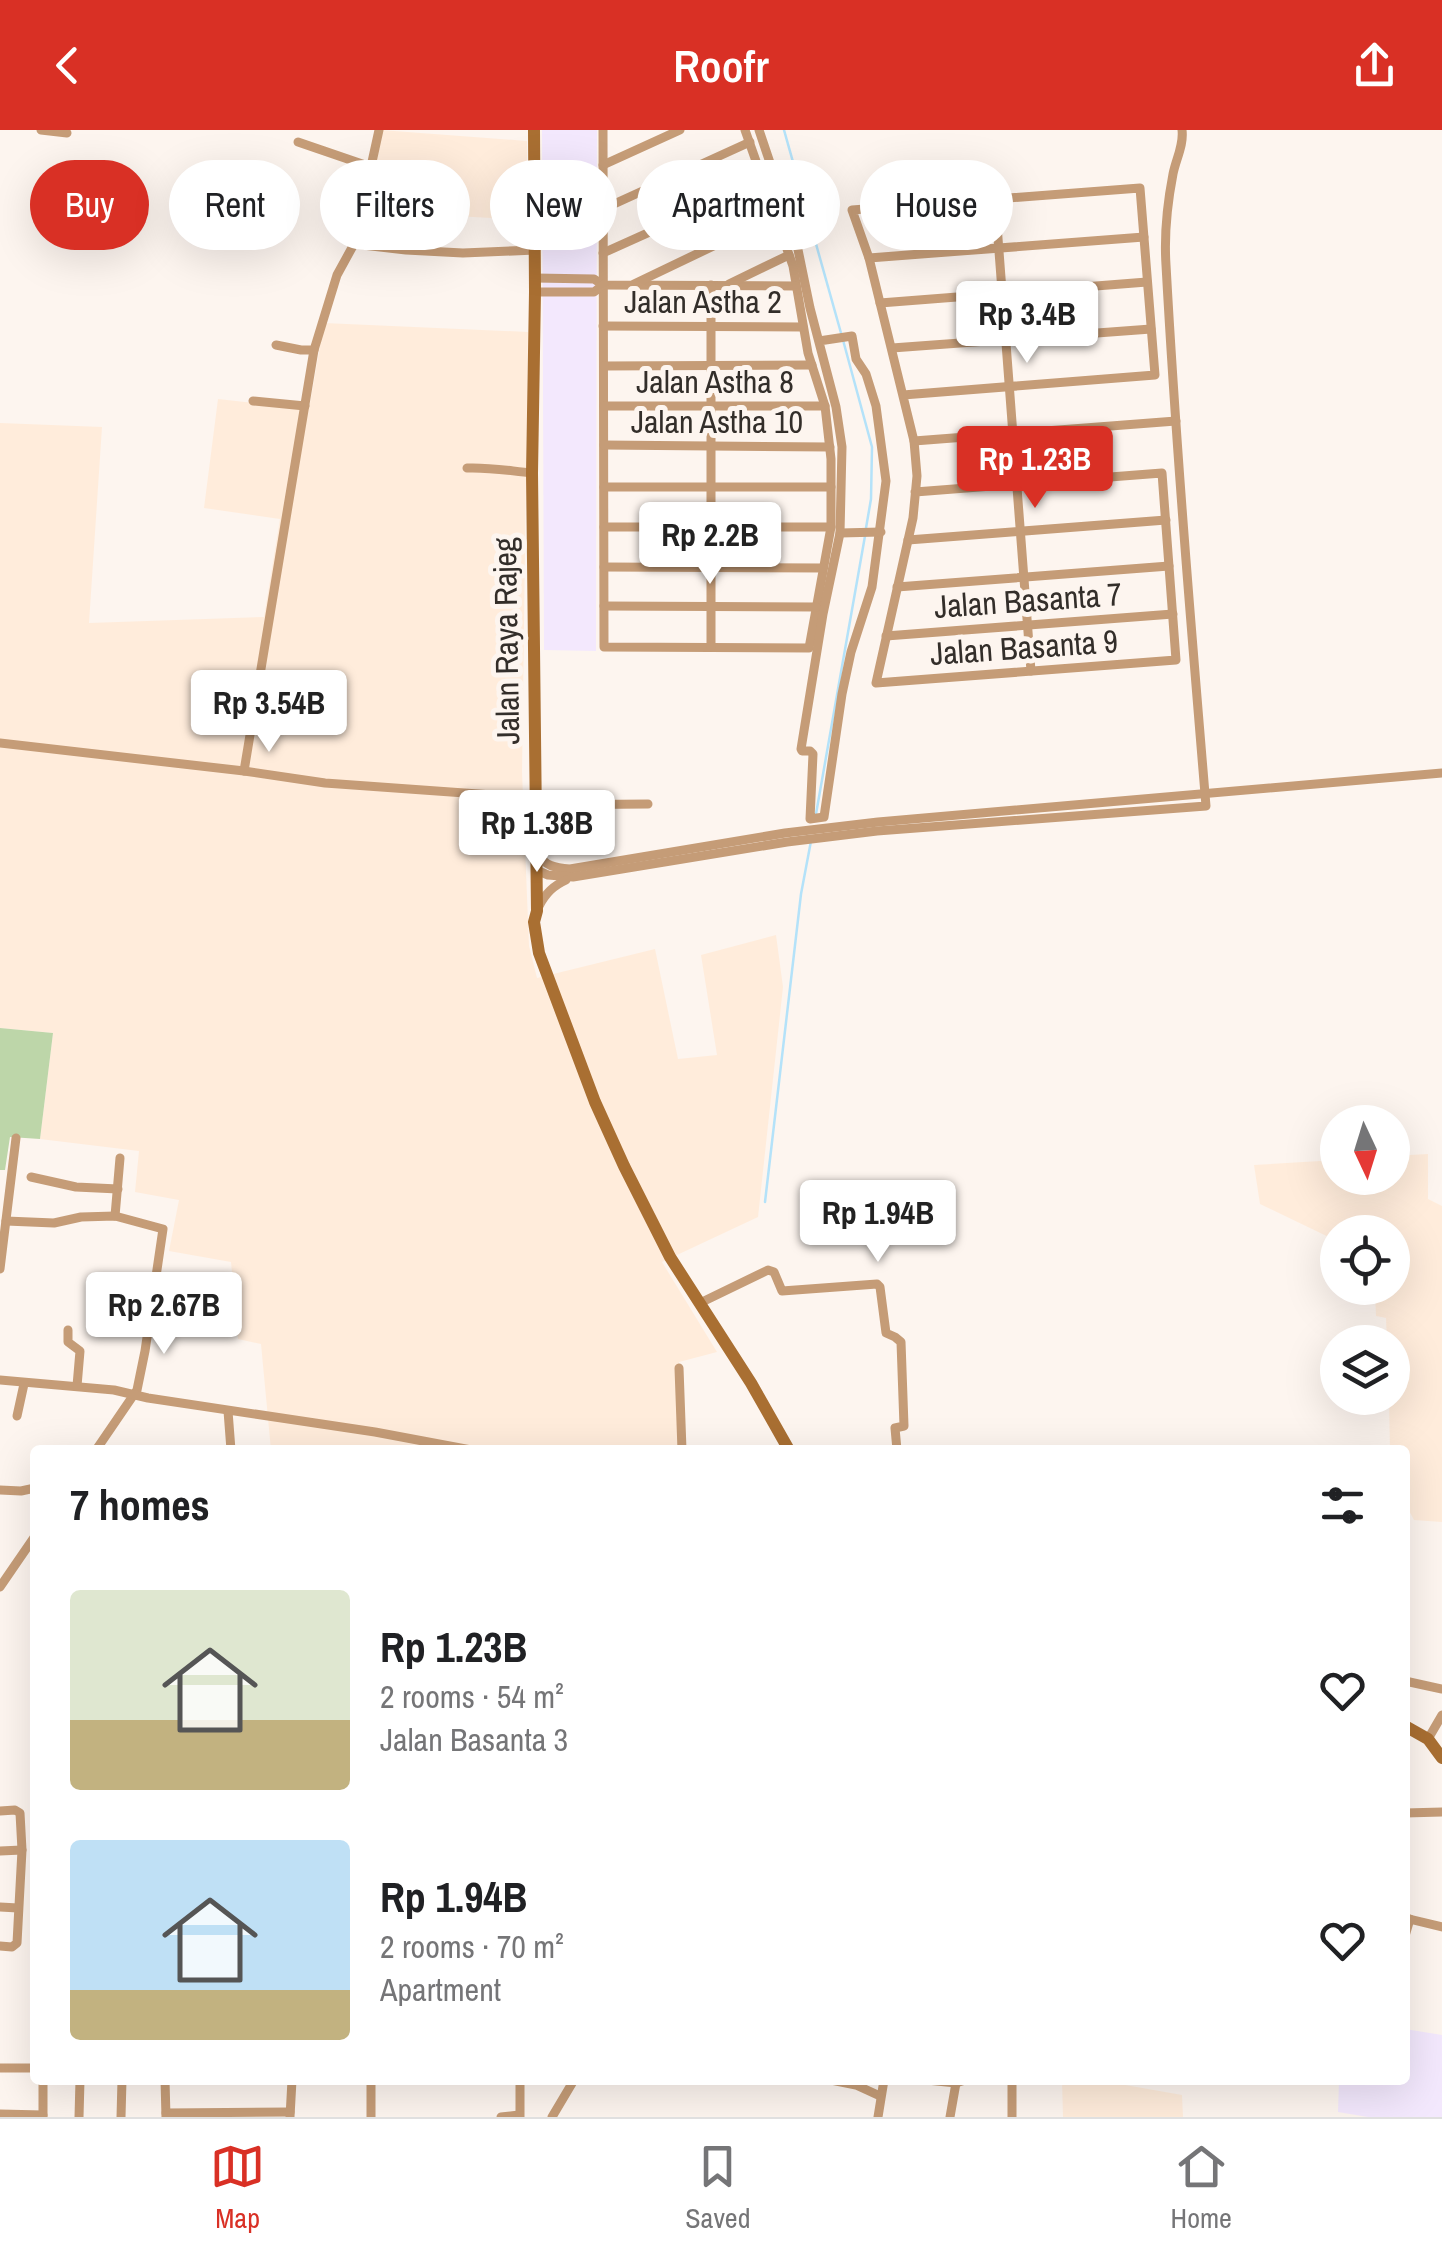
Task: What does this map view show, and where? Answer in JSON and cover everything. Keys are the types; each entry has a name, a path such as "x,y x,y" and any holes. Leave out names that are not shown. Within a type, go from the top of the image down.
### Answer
{"main road":[{"name":"Jalan Raya Rajeg","path":"534,130 534,160"},
{"name":"Jalan Raya Rajeg","path":"535,250 534,922 539,954 594,1102 670,1257 786,1445"},
{"path":"1410,1729 1428,1738 1442,1758"}],"street":[{"path":"41,130 68,133"},
{"path":"373,160 379,130"},
{"path":"603,130 603,160"},
{"path":"614,160 680,130"},
{"path":"746,130 756,160"},
{"path":"759,130 796,240 842,447 836,530 800,749 813,754 809,818 824,818 842,694 872,587 886,480 876,406 866,374 856,359 852,336 819,341"},
{"path":"536,870 548,876 574,877 877,831 1206,806 1166,260 1166,216 1174,170 1183,134 1192,130"},
{"path":"298,142 351,160"},
{"path":"617,203 750,142"},
{"path":"903,394 1155,375 1140,188 1013,197"},
{"path":"860,209 852,210 860,233"},
{"path":"1013,247 1144,237"},
{"path":"604,253 637,238"},
{"path":"244,771 314,350 337,275 351,250"},
{"path":"427,250 535,250"},
{"path":"604,250 604,647 809,648 823,568 836,530 826,406 812,365 787,250"},
{"path":"631,285 705,250"},
{"path":"866,250 914,440 917,476 908,540 886,636"},
{"path":"869,258 973,250"},
{"path":"999,250 1032,671"},
{"path":"726,286 789,256"},
{"path":"880,303 1148,282"},
{"path":"535,285 594,292 604,285 796,286"},
{"path":"711,285 712,647"},
{"name":"Jalan Astha 2","path":"604,326 803,327"},
{"path":"892,348 1151,328"},
{"path":"276,345 314,350"},
{"path":"604,366 812,365"},
{"path":"253,400 306,406"},
{"name":"Jalan Astha 8","path":"604,406 826,406"},
{"path":"914,440 1176,421"},
{"name":"Jalan Astha 10","path":"604,445 830,447"},
{"path":"467,468 532,473"},
{"path":"915,492 1162,473 1173,614"},
{"path":"604,487 831,487"},
{"path":"908,540 1166,520"},
{"path":"604,527 877,532"},
{"path":"897,587 1169,566"},
{"path":"604,568 823,568"},
{"path":"604,606 816,608"},
{"name":"Jalan Basanta 7","path":"886,636 1173,614"},
{"name":"Jalan Basanta 9","path":"886,636 876,683 1176,660 1173,614"},
{"path":"0,743 326,784 535,802 648,804"},
{"path":"535,852 544,863 570,868 785,832 1442,773"},
{"path":"537,911 546,894 574,877"},
{"path":"0,1270 16,1138"},
{"path":"116,1216 120,1158"},
{"path":"31,1178 76,1187 118,1189"},
{"path":"6,1221 54,1223 116,1216 160,1226 164,1231 134,1396 100,1445"},
{"path":"700,1303 768,1270 774,1272 782,1291 877,1284 886,1333 900,1342 904,1426 894,1428 896,1445"},
{"path":"68,1330 68,1342 80,1350 77,1386"},
{"path":"678,1368 682,1445"},
{"path":"0,1380 114,1390 445,1445"},
{"path":"17,1416 24,1384"},
{"path":"228,1411 230,1445"},
{"path":"0,1490 30,1489"},
{"path":"0,1587 30,1543"},
{"path":"1410,1682 1442,1689"},
{"path":"1428,1738 1442,1715"},
{"path":"0,1810 19,1813 22,1850 17,1943 0,1946"},
{"path":"1410,1813 1442,1812"},
{"path":"0,1851 22,1850"},
{"path":"0,1907 18,1908"},
{"path":"1410,1919 1442,1927"},
{"path":"0,2068 30,2068"},
{"path":"0,2114 43,2116 44,2085"},
{"path":"79,2117 80,2085"},
{"path":"121,2117 122,2085"},
{"path":"165,2085 166,2115 290,2115 292,2085"},
{"path":"371,2085 371,2117"},
{"path":"500,2117 520,2116 520,2085"},
{"path":"552,2117 571,2085"},
{"path":"856,2085 880,2096"},
{"path":"878,2117 883,2085"},
{"path":"950,2117 959,2085"},
{"path":"1012,2085 1012,2117"}],"shaded area":[{"path":"381,130 527,141 527,160 490,160 490,218 470,217 470,160 374,160"},
{"path":"542,130 597,130 597,160 542,160"},
{"path":"542,250 597,250 596,651 544,650"},
{"path":"324,323 528,332 522,772 529,946 537,978 655,949 678,1059 717,1055 701,955 776,935 783,987 758,1217 662,1262 717,1352 679,1362 684,1445 448,1442 271,1445 261,1344 238,1339 231,1262 169,1251 179,1200 135,1192 139,1151 40,1139 53,1033 0,1028 0,423 102,427 89,623 264,617 280,519 204,508 218,399 309,409"},
{"path":"1428,1154 1428,1199 1442,1206 1442,1522 1414,1520 1410,1512 1410,1445 1390,1445 1389,1415 1410,1415 1410,1325 1386,1325 1386,1318 1376,1316 1376,1305 1410,1305 1410,1215 1320,1215 1320,1233 1260,1204 1254,1165 1320,1161 1320,1195 1410,1195 1410,1155"},
{"path":"1410,2030 1442,2035 1442,2117 1368,2117 1338,2112 1339,2085 1410,2085"},
{"path":"1062,2085 1125,2085 1182,2095 1183,2117 1063,2117"}],"green space":[{"path":"0,1028 53,1033 40,1139 10,1137 5,1170 0,1170"}],"waterway":[{"path":"784,130 841,333"},
{"path":"843,340 872,447 866,528"},
{"path":"816,814 865,536"},
{"path":"765,1202 801,894 811,841"}]}
